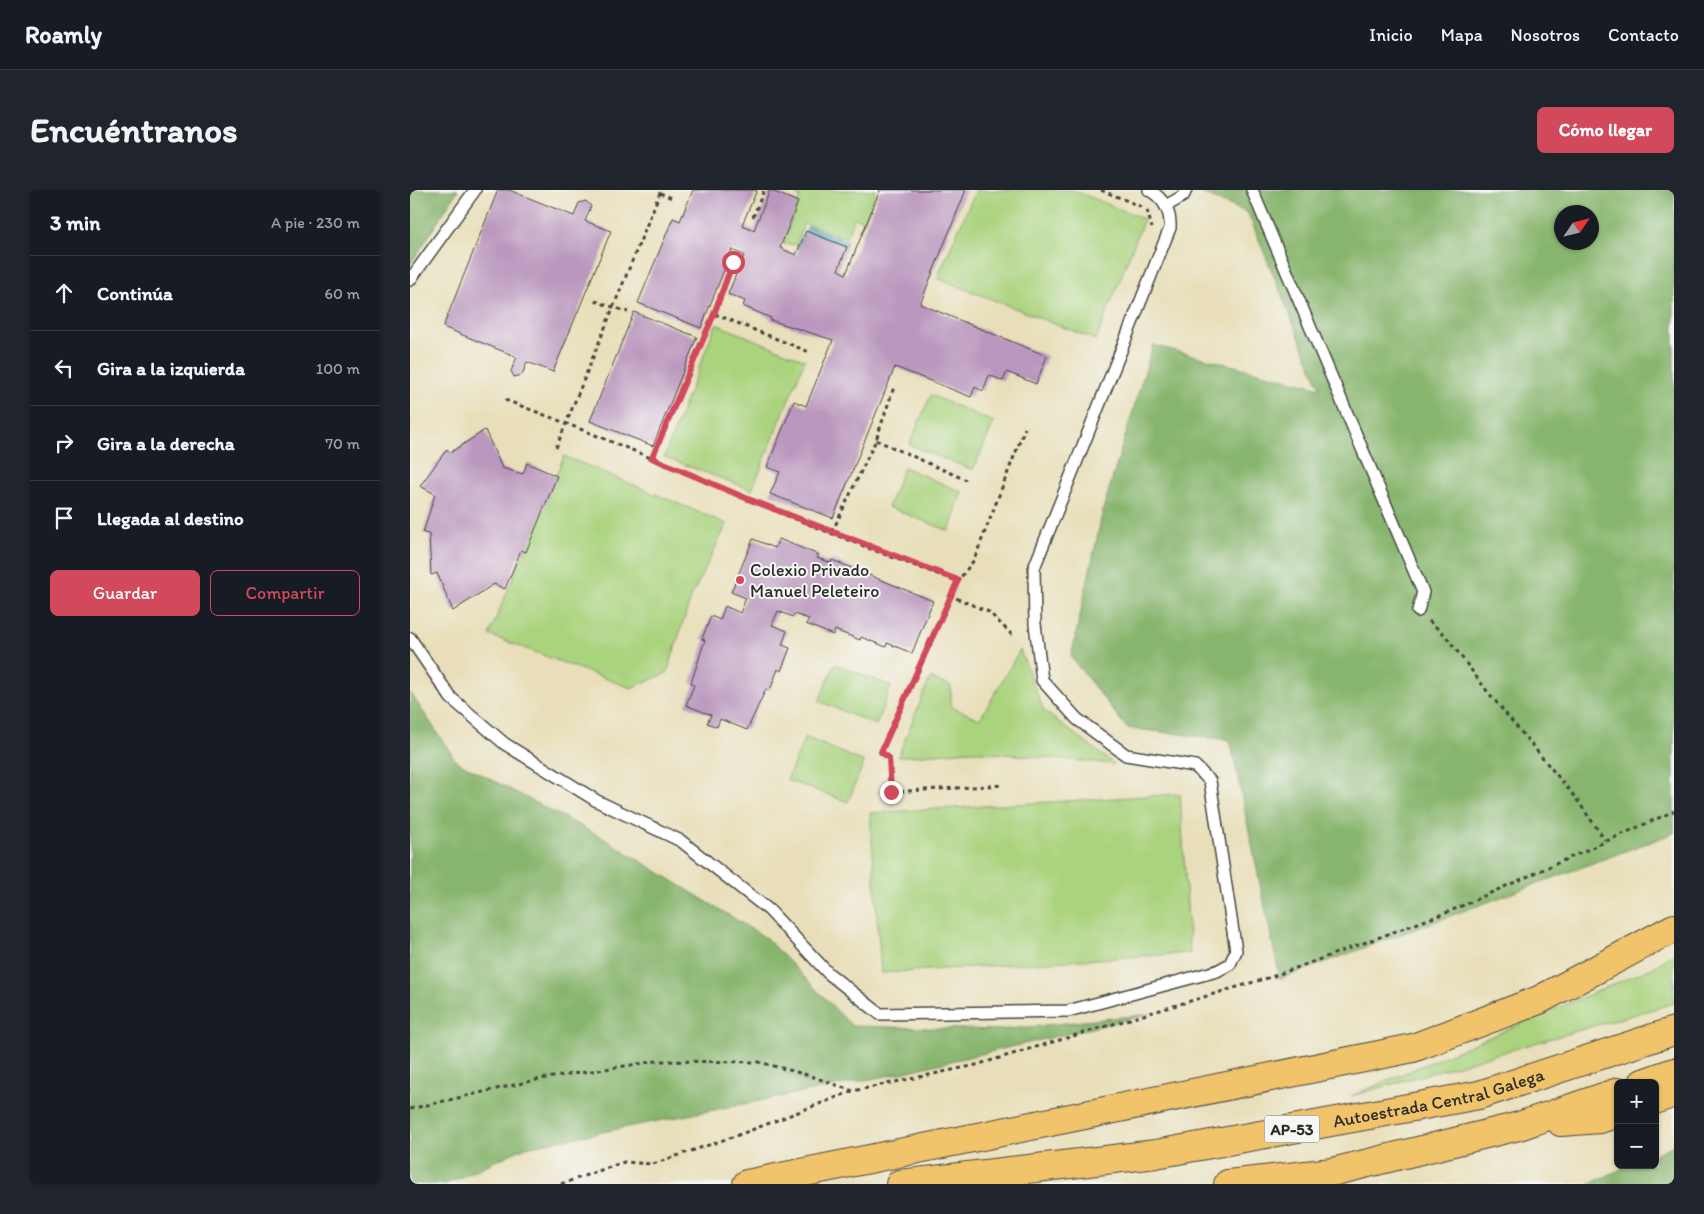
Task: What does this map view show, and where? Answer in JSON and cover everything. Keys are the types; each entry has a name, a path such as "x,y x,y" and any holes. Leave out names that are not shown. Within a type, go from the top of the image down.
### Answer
{"highway":[{"path":"747,1184 1414,1048 1539,1000 1674,928"},
{"name":"Autoestrada Central Galega","path":"900,1184 1156,1154 1479,1095 1674,1032"},
{"path":"1654,1079 1674,1072"},
{"path":"1228,1184 1332,1172 1519,1126 1614,1093"},
{"path":"1659,1099 1674,1093"},
{"path":"1519,1126 1600,1119 1614,1114"}],"lane":[{"path":"410,280 476,190"},
{"path":"410,638 450,698 505,744 598,801 681,840 769,910 828,973 880,1014 1068,1011 1217,971 1230,964 1236,951 1210,781 1194,766 1126,755 1078,719 1042,680 1035,624 1034,568 1170,228 1166,206 1156,194 1148,190"},
{"path":"1166,206 1183,196 1186,190"},
{"path":"1252,190 1423,592 1418,611"}],"path":[{"path":"753,217 764,190"},
{"path":"1101,190 1147,209 1152,230"},
{"path":"556,448 660,191 674,199"},
{"path":"652,458 714,314 733,262"},
{"path":"594,302 628,312"},
{"path":"714,314 809,352"},
{"path":"832,532 876,440 894,387"},
{"path":"505,400 566,422 832,532 958,580"},
{"path":"1002,785 891,792 889,758 881,752 958,580 974,560 1025,428"},
{"path":"876,440 966,480"},
{"path":"951,596 989,612 1012,635"},
{"path":"1418,611 1454,646 1487,691 1575,797 1605,840"},
{"path":"561,1184 624,1162 654,1164 854,1091 976,1065 1274,976 1448,912 1605,840 1674,811"},
{"path":"410,1109 540,1080 657,1061 759,1062 811,1076 854,1091"}],"green space":[{"path":"410,190 458,190 410,265"},
{"path":"788,190 876,190 865,221 854,218 846,238 804,223 797,245 783,244 800,197"},
{"path":"976,190 1073,190 1144,219 1096,340 937,278"},
{"path":"1204,190 1674,190 1674,833 1280,979 1230,740 1127,728 1071,657 1104,506 1153,345 1320,388 1248,213 1203,194"},
{"path":"716,324 805,360 752,490 664,457"},
{"path":"931,395 994,422 973,470 909,445"},
{"path":"564,456 727,524 691,597 667,673 631,688 489,635"},
{"path":"904,467 962,492 949,531 888,507"},
{"path":"1020,650 1044,711 1114,764 971,751 898,757 930,678 951,686 951,707 980,719"},
{"path":"835,664 891,686 876,725 819,701"},
{"path":"410,692 456,761 601,837 766,938 852,1026 999,1030 1151,1014 896,1074 526,1147 446,1184 410,1184"},
{"path":"805,737 864,762 848,802 787,780"},
{"path":"1180,794 1190,953 881,973 870,813"},
{"path":"1674,953 1674,1003 1351,1096 1654,967"},
{"path":"1674,1145 1674,1184 1589,1184 1621,1169 1659,1169 1659,1152"}],"water":[{"path":"808,226 847,241 838,265 797,248"}],"building":[{"path":"498,190 509,190 574,216 579,203 586,201 591,206 585,221 611,231 553,372 527,362 522,375 514,377 511,371 517,357 443,327"},
{"path":"693,190 757,190 742,225 754,230 770,190 798,202 780,248 796,255 806,231 847,247 838,270 846,274 880,190 966,190 920,304 1047,356 1036,384 1007,372 1003,381 989,375 983,391 975,387 971,397 895,367 833,518 770,494 780,472 767,467 794,401 806,406 833,340 770,320 771,318 743,306 745,301 728,294 744,255 732,250 701,328 638,303 673,218 680,221"},
{"path":"634,312 697,337 653,446 590,421"},
{"path":"485,430 502,468 523,474 527,463 557,476 526,552 521,550 505,589 494,584 453,611 437,573 431,575 429,534 423,533 435,494 420,486 447,449 450,453"},
{"path":"753,539 775,548 779,539 819,555 817,558 831,563 832,560 933,601 912,653 887,643 886,647 861,637 860,640 835,630 833,635 806,624 809,619 794,614 793,617 778,611 772,625 787,631 782,645 790,648 781,671 778,669 770,690 766,689 747,730 720,719 717,727 707,723 711,715 686,705 694,685 691,683 705,640 702,639 711,616 720,620 725,606 740,613 746,598 731,592"}],"place":[{"name":"Colexio Privado Manuel Peleteiro","path":"740,580"}],"route":[{"path":"733,262 714,314 652,458 748,499 958,580 881,752 889,758 891,792"}]}
